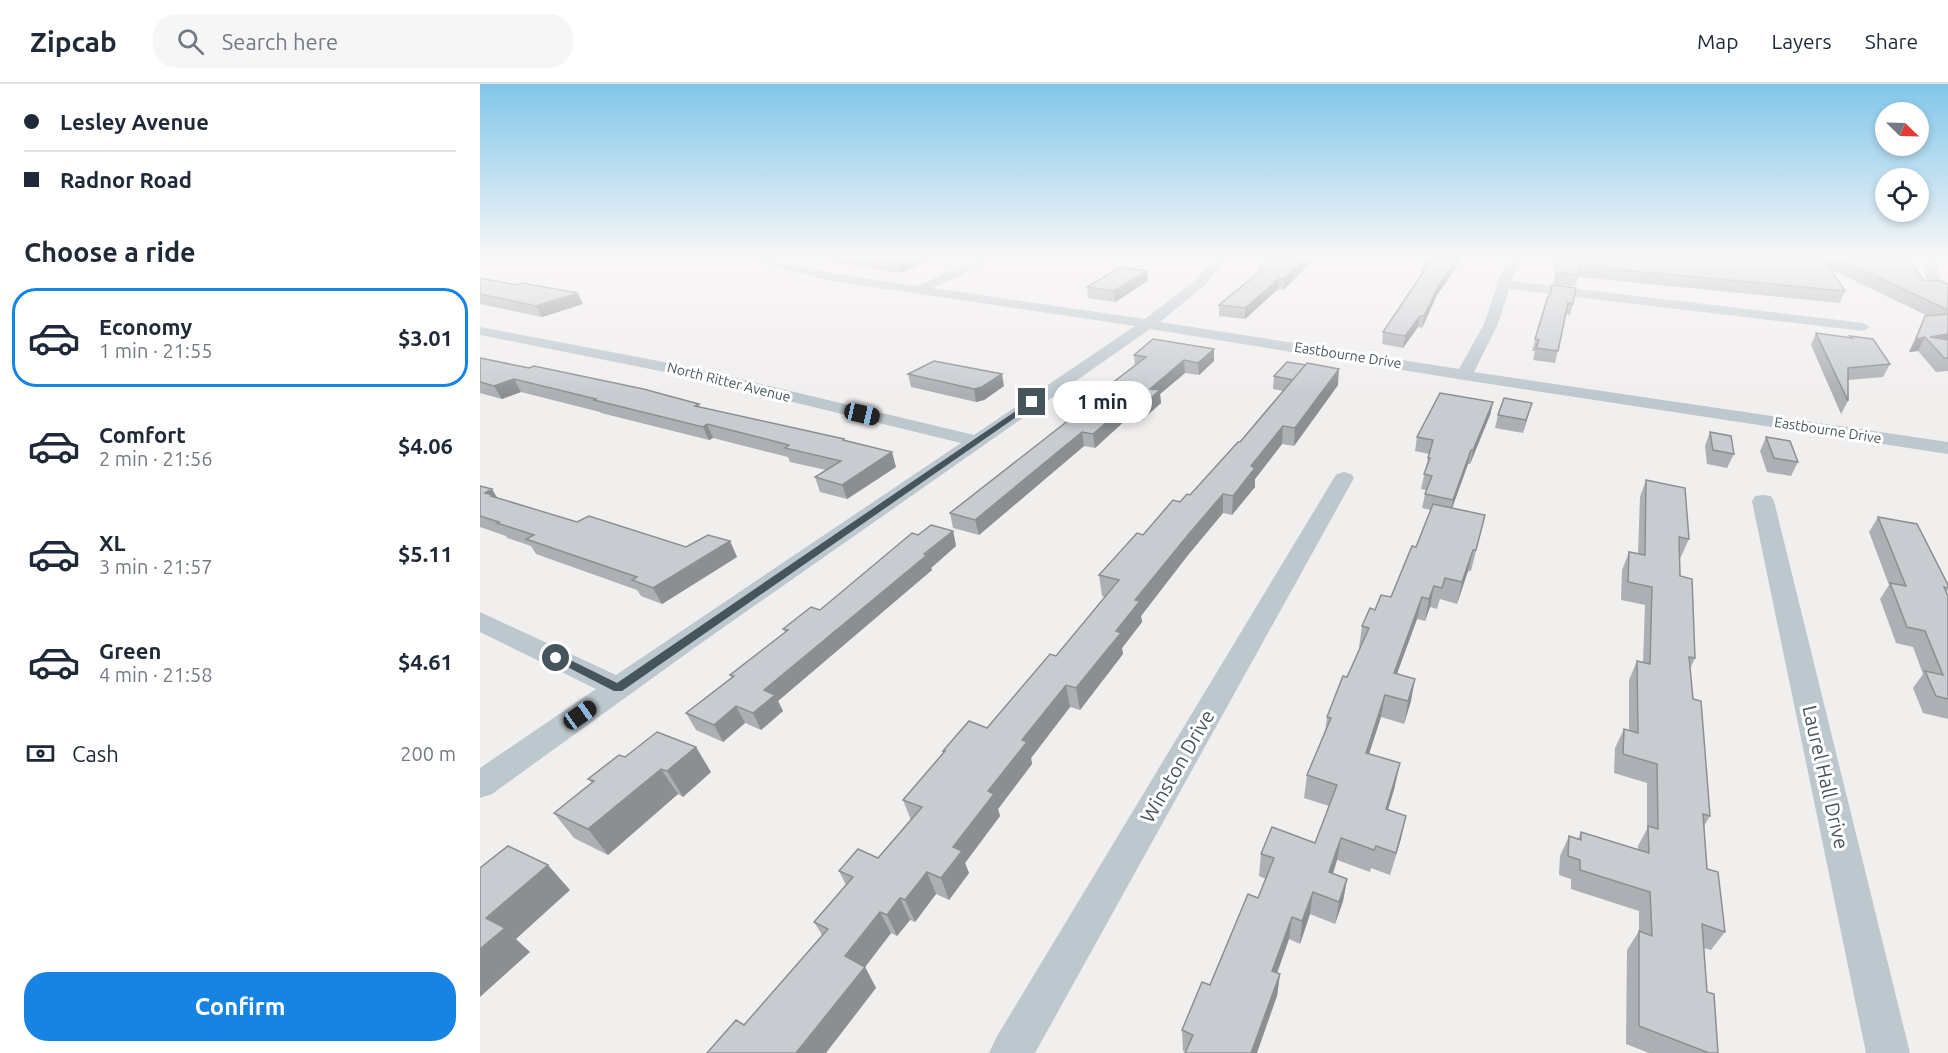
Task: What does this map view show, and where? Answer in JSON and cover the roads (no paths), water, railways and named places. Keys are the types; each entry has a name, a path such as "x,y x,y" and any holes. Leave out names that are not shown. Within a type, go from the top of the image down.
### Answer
{"street":[{"name":"Eastbourne Drive","path":"1014,304 1948,448"},
{"path":"480,785 1174,304"},
{"path":"1464,375 1490,325 1496,304"},
{"path":"1672,304 1863,327"},
{"name":"North Ritter Avenue","path":"480,330 556,348 682,370 976,441"},
{"name":"Winston Drive","path":"1011,1053 1344,478"},
{"name":"Laurel Hall Drive","path":"1763,501 1888,1053"},
{"path":"480,621 618,688"}]}
